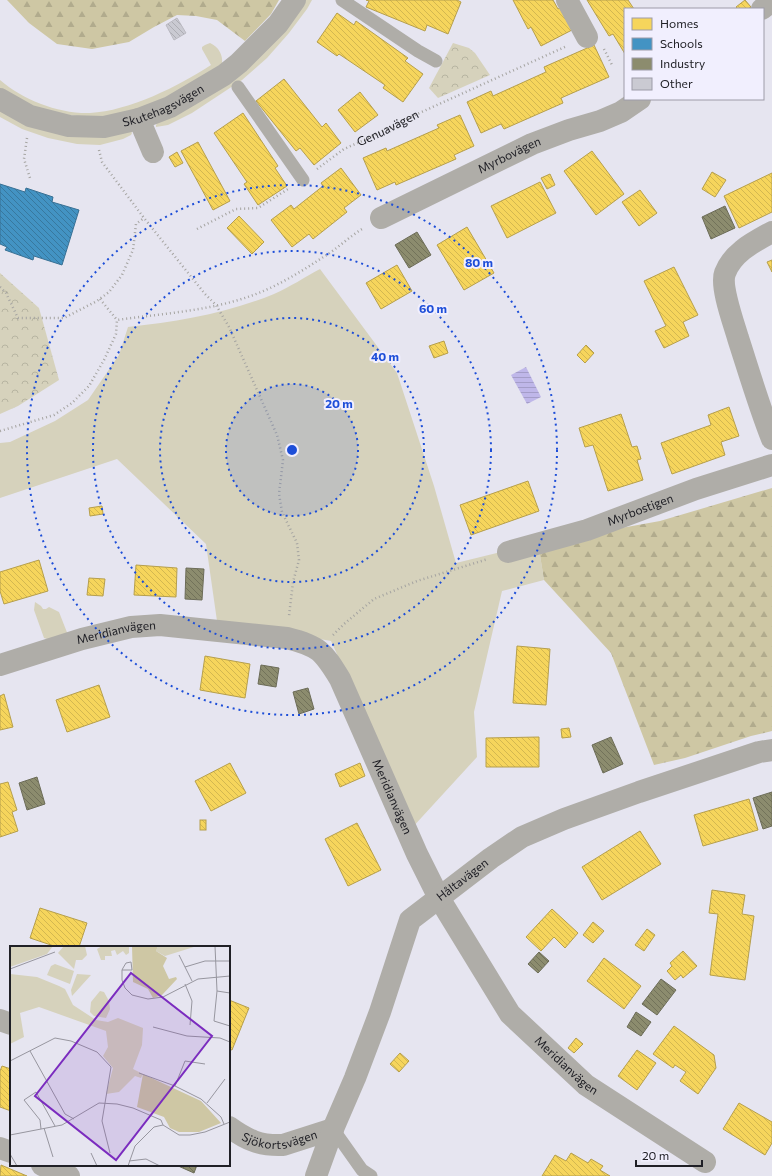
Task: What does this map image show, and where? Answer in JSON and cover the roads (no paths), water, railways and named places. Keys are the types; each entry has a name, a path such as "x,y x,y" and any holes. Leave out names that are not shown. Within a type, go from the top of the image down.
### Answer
{"street":[{"name":"Skutehagsvägen","path":"0,99 30,116 69,126 104,127 139,119 170,107 224,75 239,63 278,24 295,0"},
{"path":"567,0 587,37"},
{"path":"763,8 772,1"},
{"name":"Myrbovägen","path":"381,218 532,144 569,130 600,121 621,112 639,100"},
{"path":"139,119 153,152"},
{"path":"772,232 749,245 734,258 724,274 724,287 757,398 772,439"},
{"name":"Myrbostigen","path":"508,552 587,530 696,489 772,465"},
{"name":"Meridianvägen","path":"0,665 82,639 131,627 160,625 287,638 305,642 319,650 330,662 340,679 417,854 439,898 510,1014 586,1085 705,1162"},
{"name":"Håltavägen","path":"316,1176 333,1129 355,1078 380,1012 410,920 491,858 522,837 564,819 639,792 759,752 772,750"},
{"path":"0,1020 10,1024"},
{"name":"Sjökortsvägen","path":"230,1128 250,1140 260,1144 274,1145 283,1145 333,1129"},
{"path":"0,1148 10,1152"},
{"path":"44,1166 69,1176"}],"lane":[{"path":"342,0 418,51 436,61"},
{"path":"238,87 303,180"},
{"path":"333,1129 362,1170 371,1176"}]}
